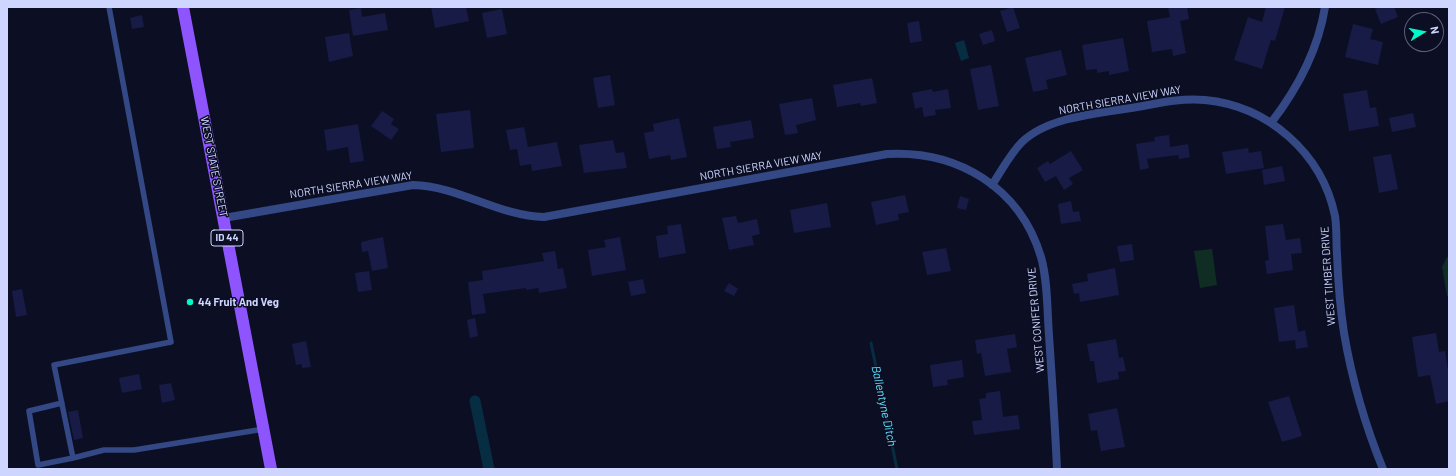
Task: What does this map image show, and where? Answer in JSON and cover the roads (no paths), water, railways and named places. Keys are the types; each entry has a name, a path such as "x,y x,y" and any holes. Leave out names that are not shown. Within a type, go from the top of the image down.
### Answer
{"main road":[{"name":"WEST STATE STREET","path":"183,7 272,469"}],"street":[{"path":"1271,123 1289,100 1303,74 1315,48 1325,7"},
{"name":"NORTH SIERRA VIEW WAY","path":"224,218 413,184 437,187 520,215 544,216 899,154 924,155 948,161 971,171 992,184 1022,142 1042,128 1065,120 1191,99 1215,101 1238,107 1271,123"},
{"name":"WEST TIMBER DRIVE","path":"1271,123 1293,140 1310,159 1323,181 1332,204 1336,229 1339,291 1348,355 1360,403 1383,469"},
{"name":"WEST CONIFER DRIVE","path":"992,184 1012,204 1026,224 1037,246 1042,264 1046,283 1057,469"}],"lane":[{"path":"73,458 54,365 172,342 109,7"},
{"path":"62,403 29,410 38,465 104,450 134,450 264,429"}],"water":[{"path":"964,40 969,58 961,61 955,43"}],"waterway":[{"name":"Ballentyne Ditch","path":"871,343 897,469"},
{"path":"475,401 489,469"}],"place":[{"name":"44 Fruit And Veg","path":"190,302"}]}
